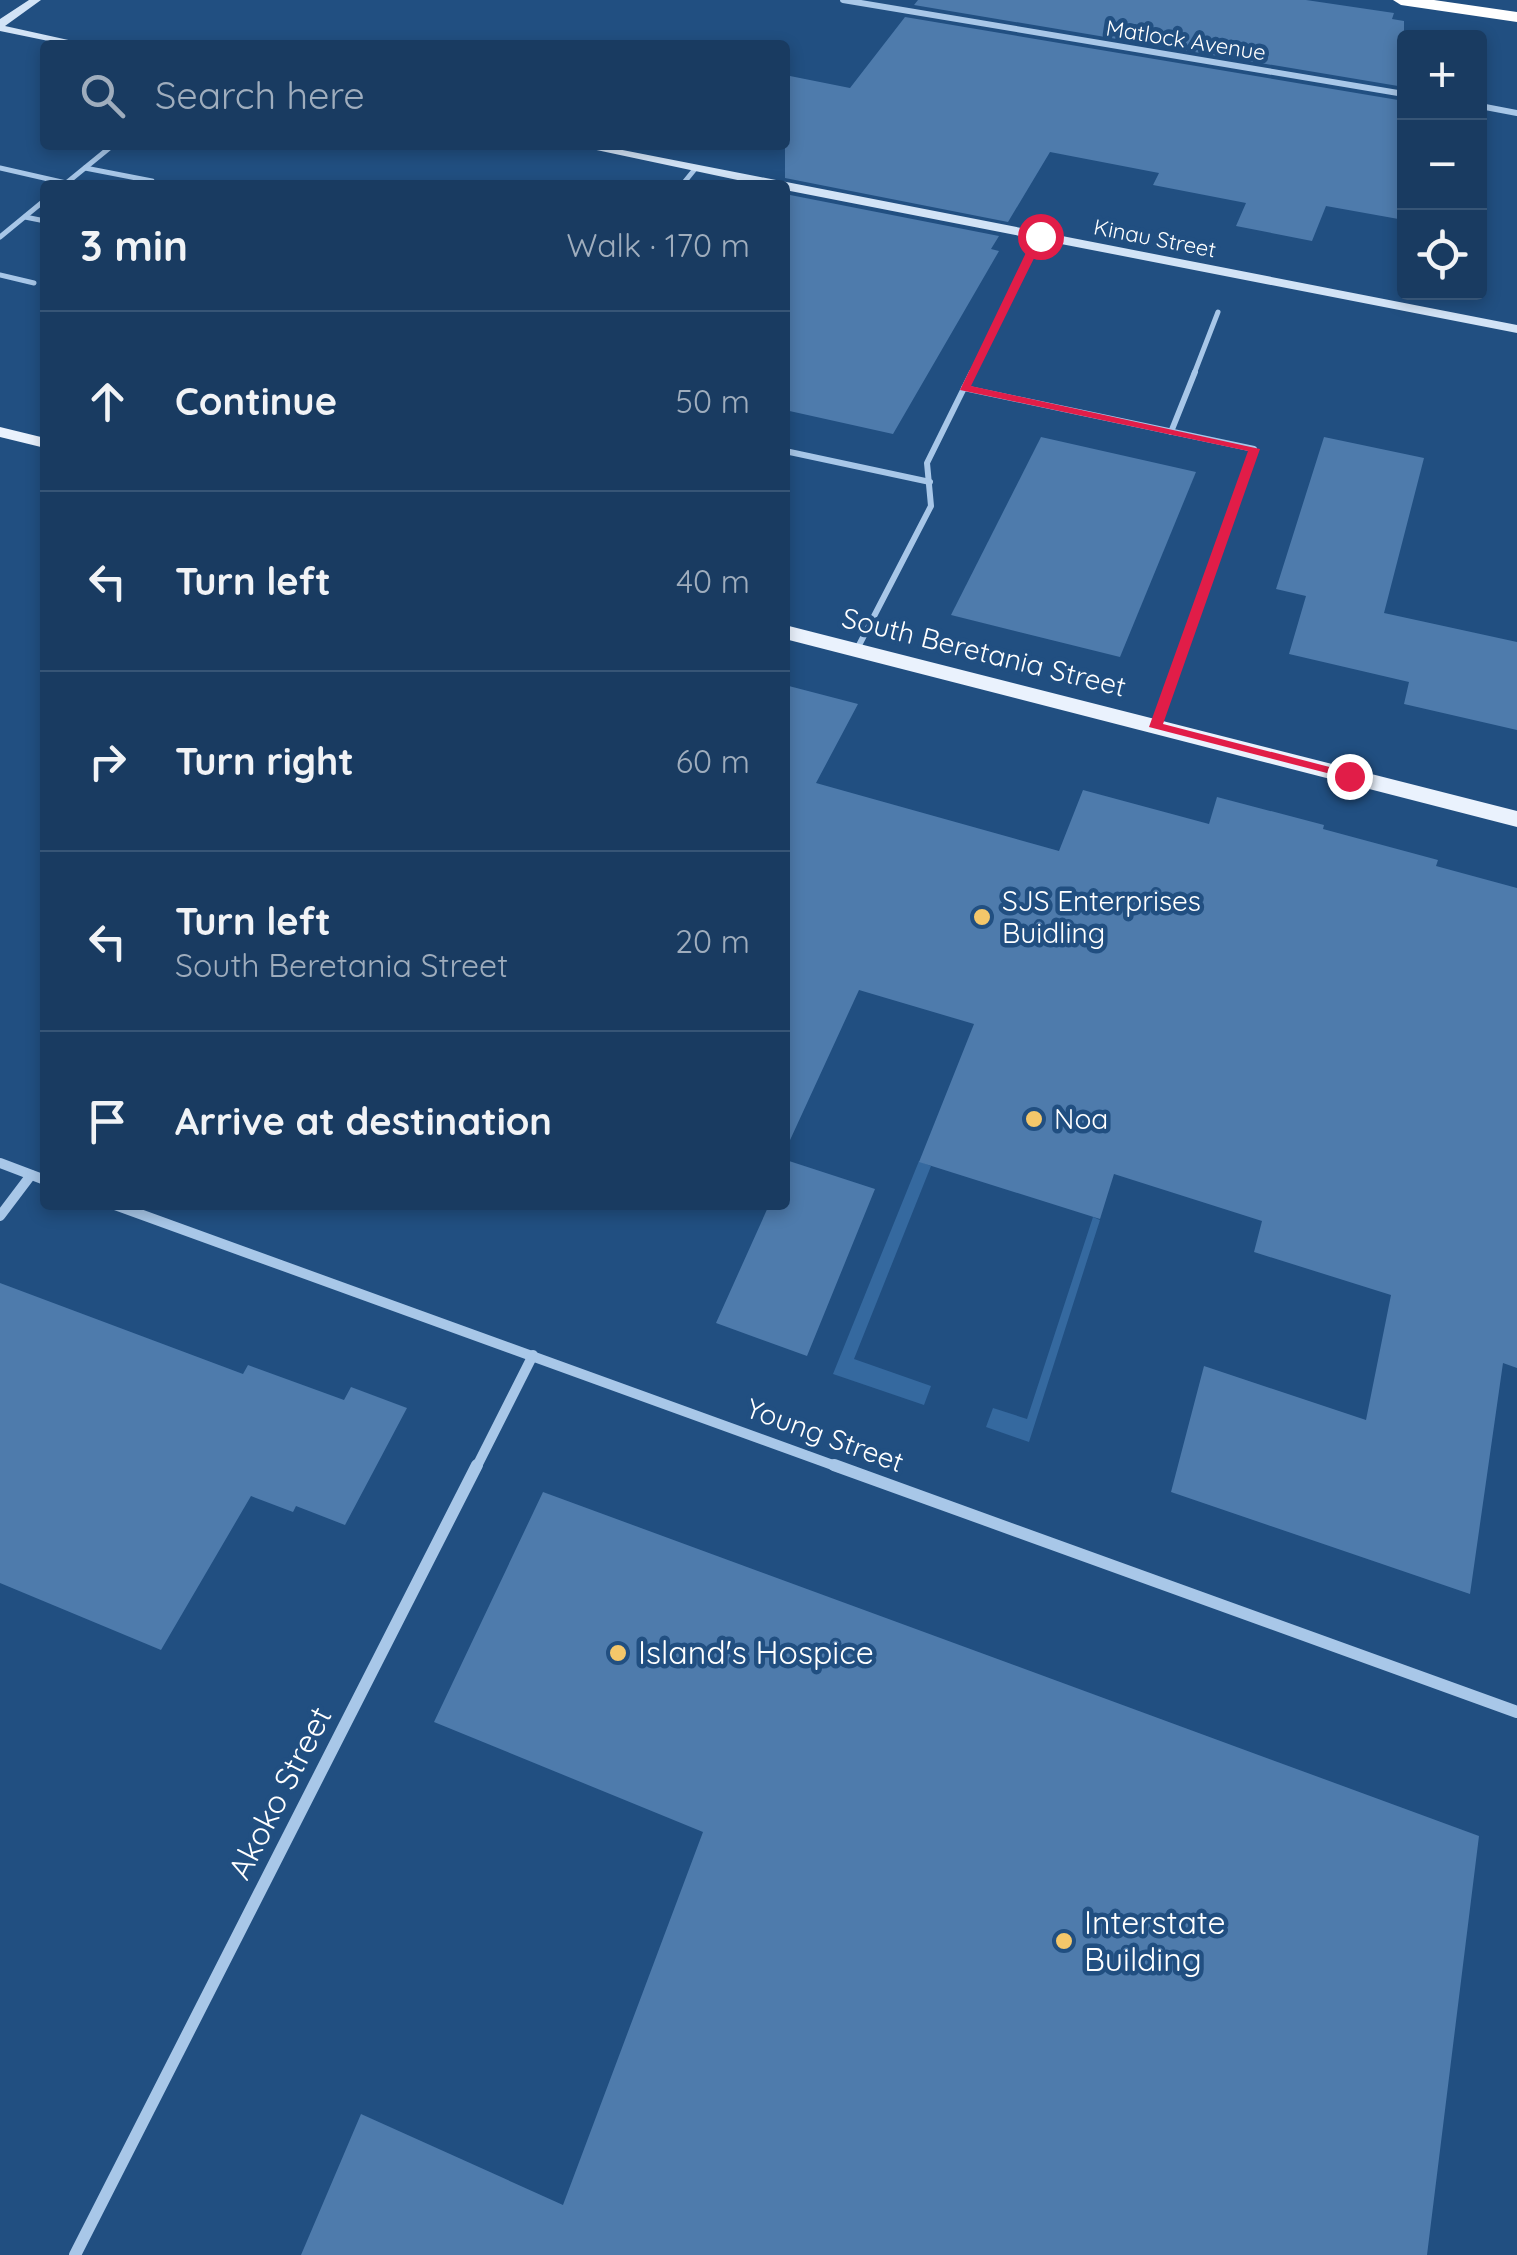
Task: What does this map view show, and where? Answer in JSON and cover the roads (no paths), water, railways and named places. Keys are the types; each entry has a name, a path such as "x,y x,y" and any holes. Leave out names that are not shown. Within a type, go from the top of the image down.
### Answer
{"highway":[{"path":"1401,0 1517,17"}],"main road":[{"path":"0,26 36,0"},
{"path":"0,26 63,40"},
{"name":"Kinau Street","path":"604,150 753,180"},
{"name":"Kinau Street","path":"790,188 1517,329"},
{"path":"0,432 40,442"},
{"name":"South Beretania Street","path":"790,633 1517,819"}],"street":[{"name":"Matlock Avenue","path":"843,0 1397,93"},
{"path":"1487,107 1517,113"},
{"path":"0,1163 40,1178"},
{"path":"0,1216 32,1175"},
{"name":"Young Street","path":"130,1210 1517,1712"},
{"name":"Akoko Street","path":"75,2255 533,1356"}],"lane":[{"path":"70,180 108,150"},
{"path":"0,168 49,180"},
{"path":"85,168 147,180"},
{"path":"686,180 696,168"},
{"path":"0,237 40,204"},
{"path":"25,217 40,220"},
{"path":"856,651 932,506 926,463 1040,236"},
{"path":"0,274 34,283"},
{"path":"1171,432 1218,312"},
{"path":"964,388 1254,449 1156,727"},
{"path":"790,452 930,482"}],"place":[{"name":"SJS Enterprises Buidling","path":"982,917"},
{"name":"Noa","path":"1034,1119"},
{"name":"Island's Hospice","path":"618,1653"},
{"name":"Interstate Building","path":"1064,1941"}]}
